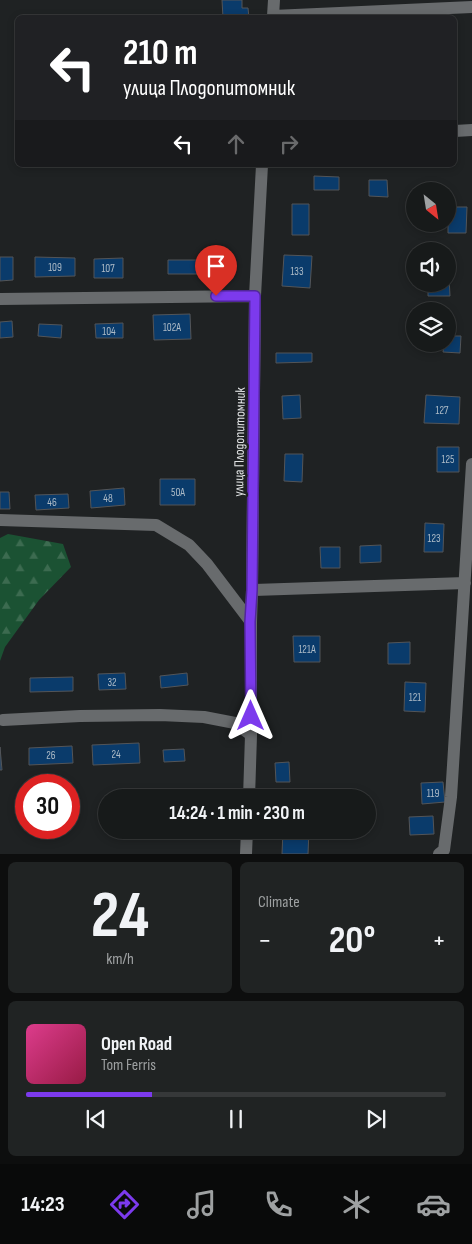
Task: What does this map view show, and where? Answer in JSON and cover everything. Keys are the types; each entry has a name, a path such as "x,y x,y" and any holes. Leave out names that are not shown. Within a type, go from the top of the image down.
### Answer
{"street":[{"path":"273,15 274,0"},
{"path":"313,15 472,7"},
{"path":"457,131 472,130"},
{"name":"улица Плодопитомник","path":"248,789 251,735 250,622 252,590 255,296 262,167"},
{"path":"0,299 255,296"},
{"path":"442,853 451,797 472,464"},
{"path":"0,520 156,525 189,545 207,564 250,622"},
{"path":"252,590 465,583"},
{"path":"3,720 80,716 160,715 204,717 235,723 251,735"},
{"path":"246,854 247,839"}],"green space":[{"path":"8,534 63,544 71,567 39,600 5,647 0,661 0,538"}],"building":[{"path":"222,0 242,0 242,8 248,8 249,15 223,15"},
{"path":"314,176 339,177 339,190 314,190"},
{"path":"369,180 387,180 388,197 369,196"},
{"path":"292,204 309,204 309,235 292,235"},
{"path":"456,207 467,207 466,233 448,233 456,232"},
{"path":"284,255 312,256 310,288 282,286"},
{"path":"0,257 13,257 13,280 0,281"},
{"path":"35,257 75,258 75,276 35,277"},
{"path":"123,258 123,278 94,278 94,259"},
{"path":"168,260 203,260 203,274 168,274"},
{"path":"428,292 450,292 450,296 428,296"},
{"path":"190,314 191,339 154,340 153,315"},
{"path":"12,321 13,337 0,338 0,322"},
{"path":"123,323 123,338 96,338 95,324"},
{"path":"39,324 62,325 61,338 38,336"},
{"path":"456,336 461,336 460,353 443,352 456,352"},
{"path":"276,353 312,353 312,362 276,363"},
{"path":"300,395 301,418 283,419 282,396"},
{"path":"426,395 460,397 459,424 424,423"},
{"path":"437,447 459,447 459,472 437,472"},
{"path":"285,454 303,454 302,482 284,481"},
{"path":"160,479 195,479 195,505 160,505"},
{"path":"124,488 125,505 91,508 90,491"},
{"path":"0,492 9,492 10,509 0,509"},
{"path":"68,494 69,508 36,510 35,495"},
{"path":"425,523 444,524 443,552 424,552"},
{"path":"381,545 381,562 360,563 360,546"},
{"path":"320,547 340,547 340,568 321,568"},
{"path":"293,636 320,636 320,662 294,662"},
{"path":"410,642 410,664 388,664 388,643"},
{"path":"125,673 126,689 99,690 98,674"},
{"path":"187,673 188,685 161,688 160,676"},
{"path":"73,677 73,691 30,692 30,678"},
{"path":"405,682 426,683 425,712 404,711"},
{"path":"139,743 140,763 93,765 92,745"},
{"path":"72,746 73,763 29,765 29,748"},
{"path":"0,747 2,770 0,770"},
{"path":"184,749 185,761 164,762 163,750"},
{"path":"289,762 290,782 276,782 275,763"},
{"path":"443,782 445,802 422,804 421,783"},
{"path":"433,816 434,834 410,835 409,817"},
{"path":"283,839 309,839 308,854 282,854"}],"route":[{"path":"216,296 255,296 252,590 250,622 251,716"}]}
